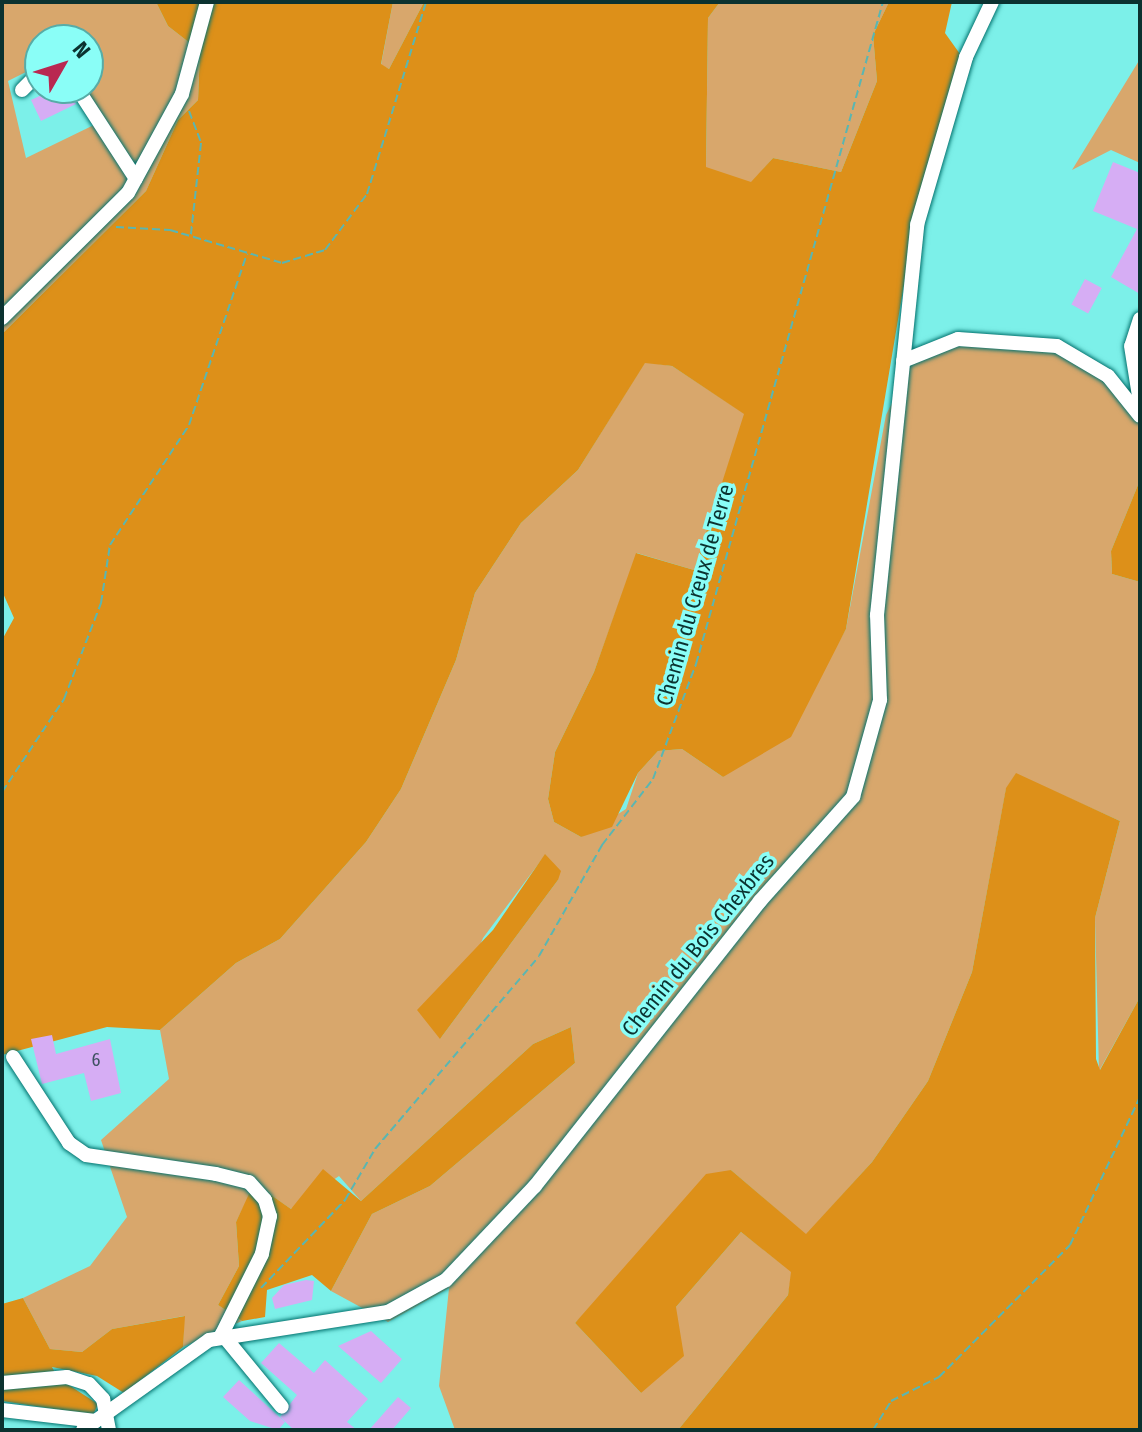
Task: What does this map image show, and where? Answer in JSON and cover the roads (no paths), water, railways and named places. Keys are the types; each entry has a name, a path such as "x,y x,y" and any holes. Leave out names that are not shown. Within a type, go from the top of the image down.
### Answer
{"street":[{"path":"2,318 95,231 136,179 182,94 207,2"},
{"name":"Chemin du Bois Chexbres","path":"89,1425 222,1334 388,1312 446,1280 535,1186 760,901 844,809 877,725 877,615 917,225 966,57 992,2"},
{"path":"87,104 136,179"},
{"path":"1140,319 1131,346 1140,402"},
{"path":"903,361 958,339 1057,346 1108,376 1140,416"},
{"path":"13,1057 69,1143 86,1155 216,1174 249,1182 265,1200 270,1216 262,1254 222,1334 282,1407"},
{"path":"2,1383 78,1379 109,1412 109,1430"},
{"path":"2,1410 89,1425"}]}
